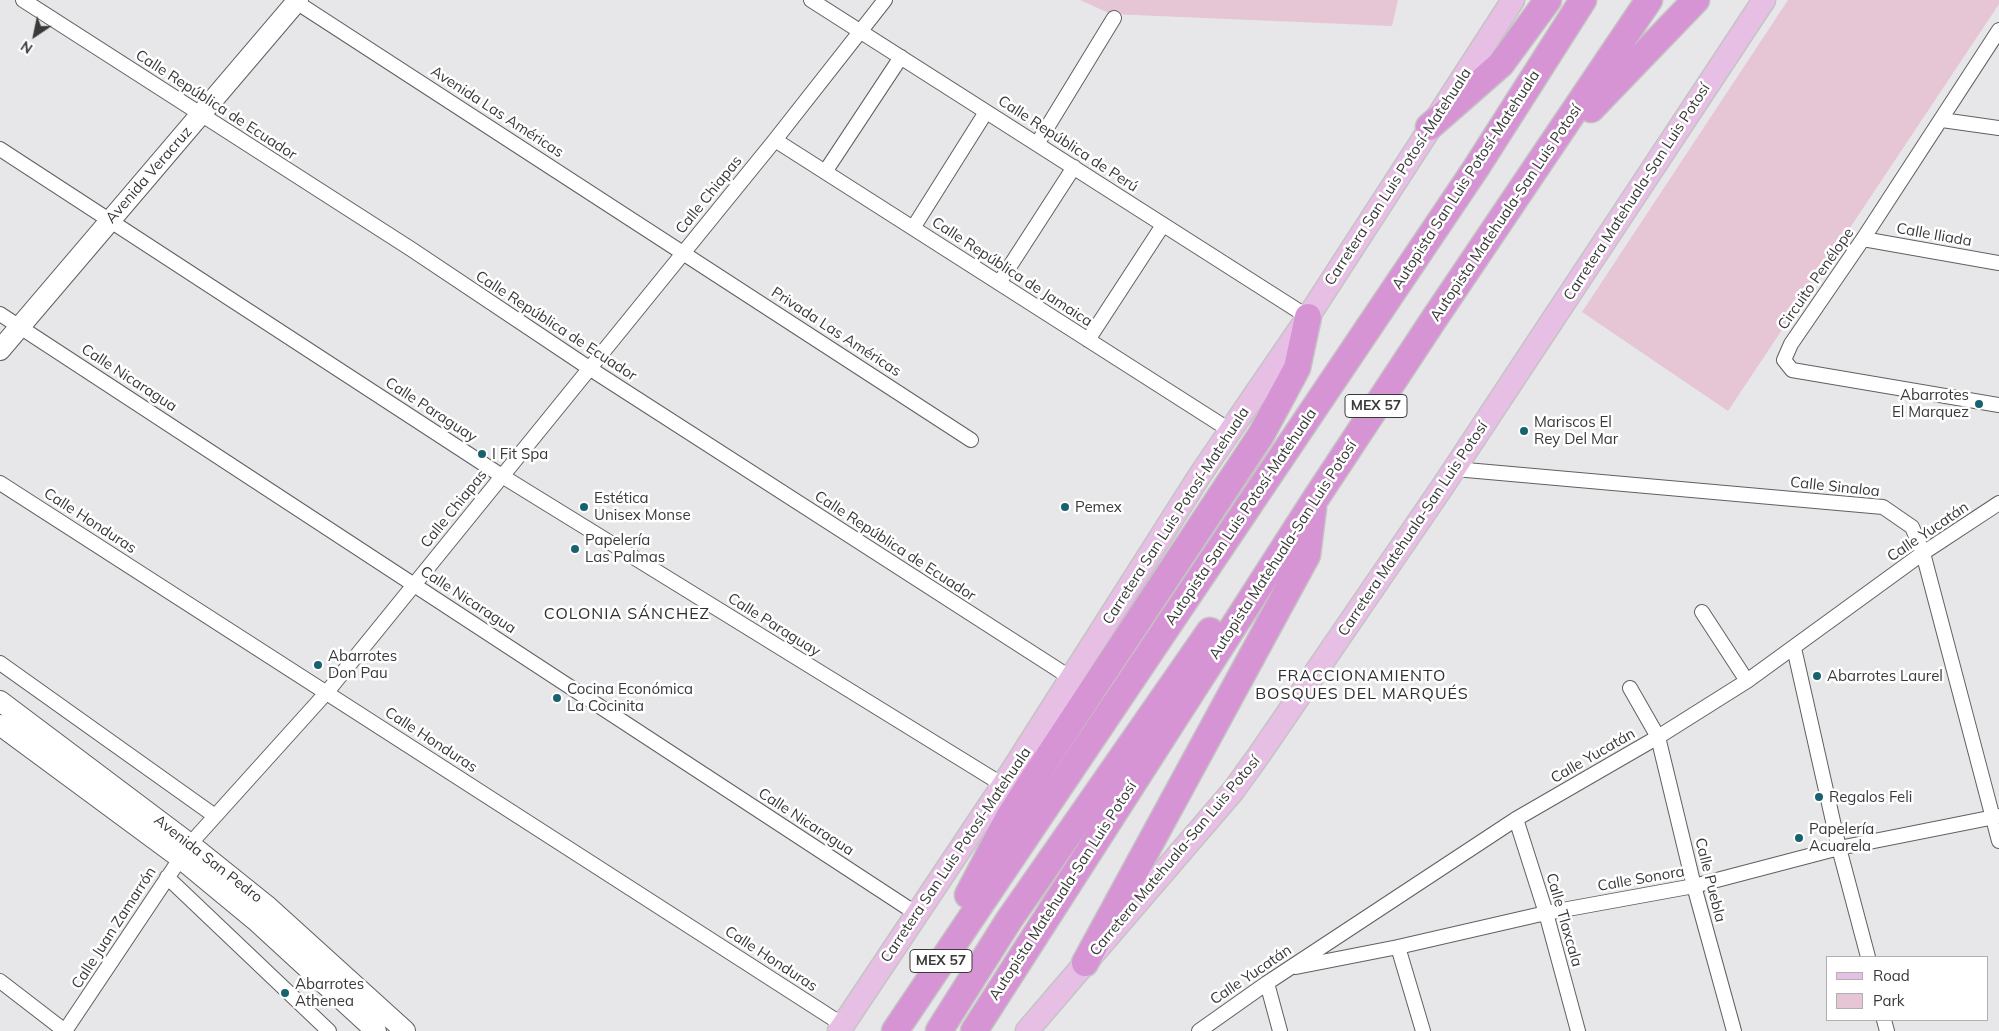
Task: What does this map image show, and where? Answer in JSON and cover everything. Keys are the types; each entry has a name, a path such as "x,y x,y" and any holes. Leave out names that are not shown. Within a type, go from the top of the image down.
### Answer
{"highway":[{"path":"1429,127 1501,64 1548,0"},
{"name":"Autopista San Luis Potosí-Matehuala","path":"894,1031 1476,168 1583,0"},
{"name":"Autopista Matehuala-San Luis Potosí","path":"974,1031 1314,501 1649,0"},
{"path":"1542,160 1696,0"},
{"path":"894,1031 1010,817 1032,781 1261,435 1297,368 1308,317"},
{"path":"1085,963 1307,555 1314,501"},
{"path":"939,1031 1009,920 1255,568 1300,523"}],"main road":[{"name":"Carretera San Luis Potosí-Matehuala","path":"841,1028 1002,785 1202,472 1308,317 1429,127 1513,0"},
{"name":"Carretera Matehuala-San Luis Potosí","path":"1027,1031 1238,784 1455,468 1764,0"},
{"name":"Avenida Veracruz","path":"0,350 296,1"},
{"name":"Avenida San Pedro","path":"0,701 185,851 255,920 376,1031"},
{"name":"Avenida San Pedro","path":"0,725 266,905 405,1031"}],"street":[{"name":"Calle República de Ecuador","path":"23,0 411,249 589,368 1071,678"},
{"name":"Calle República de Perú","path":"811,0 1308,317"},
{"name":"Calle Chiapas","path":"185,851 214,816 327,692 775,140 885,0"},
{"name":"Avenida Las Américas","path":"296,1 683,252"},
{"path":"1037,144 1114,18"},
{"name":"Circuito Penélope","path":"1999,30 1942,120 1791,344 1784,360 1792,370 1999,405"},
{"path":"825,172 900,57"},
{"path":"913,228 986,112"},
{"path":"1942,120 1999,128"},
{"name":"Calle República de Jamaica","path":"775,140 1231,431"},
{"name":"Calle Paraguay","path":"0,148 502,476 1002,785"},
{"path":"1000,283 1074,167"},
{"path":"1088,340 1163,225"},
{"name":"Calle Iliada","path":"1863,239 1999,263"},
{"name":"Privada Las Américas","path":"683,252 971,440"},
{"name":"Calle Nicaragua","path":"0,314 917,914"},
{"name":"Calle Sinaloa","path":"1455,468 1884,507 1912,527 1923,552 1996,817 1999,841"},
{"name":"Calle Honduras","path":"0,483 327,692 841,1028"},
{"name":"Calle Yucatán","path":"1198,1031 1288,969 1516,819 1658,737 1747,681 1923,552 1999,503"},
{"path":"1702,612 1747,681"},
{"path":"1794,648 1839,848 1868,956"},
{"path":"0,663 214,816"},
{"name":"Calle Puebla","path":"1630,688 1658,737 1694,886 1734,1031"},
{"name":"Calle Sonora","path":"1288,969 1398,947 1546,913 1694,886 1839,848 1996,817"},
{"name":"Calle Tlaxcala","path":"1516,819 1546,913 1578,1031"},
{"name":"Calle Juan Zamarrón","path":"65,1031 185,851"},
{"path":"167,877 329,1031"},
{"path":"1398,947 1422,1031"},
{"path":"0,981 65,1031"},
{"path":"1267,983 1280,1031"}],"green space":[{"path":"1080,0 1398,0 1392,26 1111,14"},
{"path":"1788,0 1999,0 1999,4 1728,411 1582,312"}],"place":[{"name":"Abarrotes El Marquez","path":"1979,404"},
{"name":"Mariscos El Rey Del Mar","path":"1524,431"},
{"name":"I Fit Spa","path":"482,454"},
{"name":"Estética Unisex Monse","path":"584,507"},
{"name":"Pemex","path":"1065,507"},
{"name":"Papelería Las Palmas","path":"575,549"},
{"name":"Abarrotes Don Pau","path":"318,665"},
{"name":"Abarrotes Laurel","path":"1817,676"},
{"name":"Cocina Económica La Cocinita","path":"557,698"},
{"name":"Regalos Feli","path":"1819,797"},
{"name":"Papelería Acuarela","path":"1799,838"},
{"name":"Abarrotes Athenea","path":"285,993"}],"district":[{"name":"COLONIA SÁNCHEZ","path":"627,614"},
{"name":"FRACCIONAMIENTO BOSQUES DEL MARQUÉS","path":"1362,685"}]}
